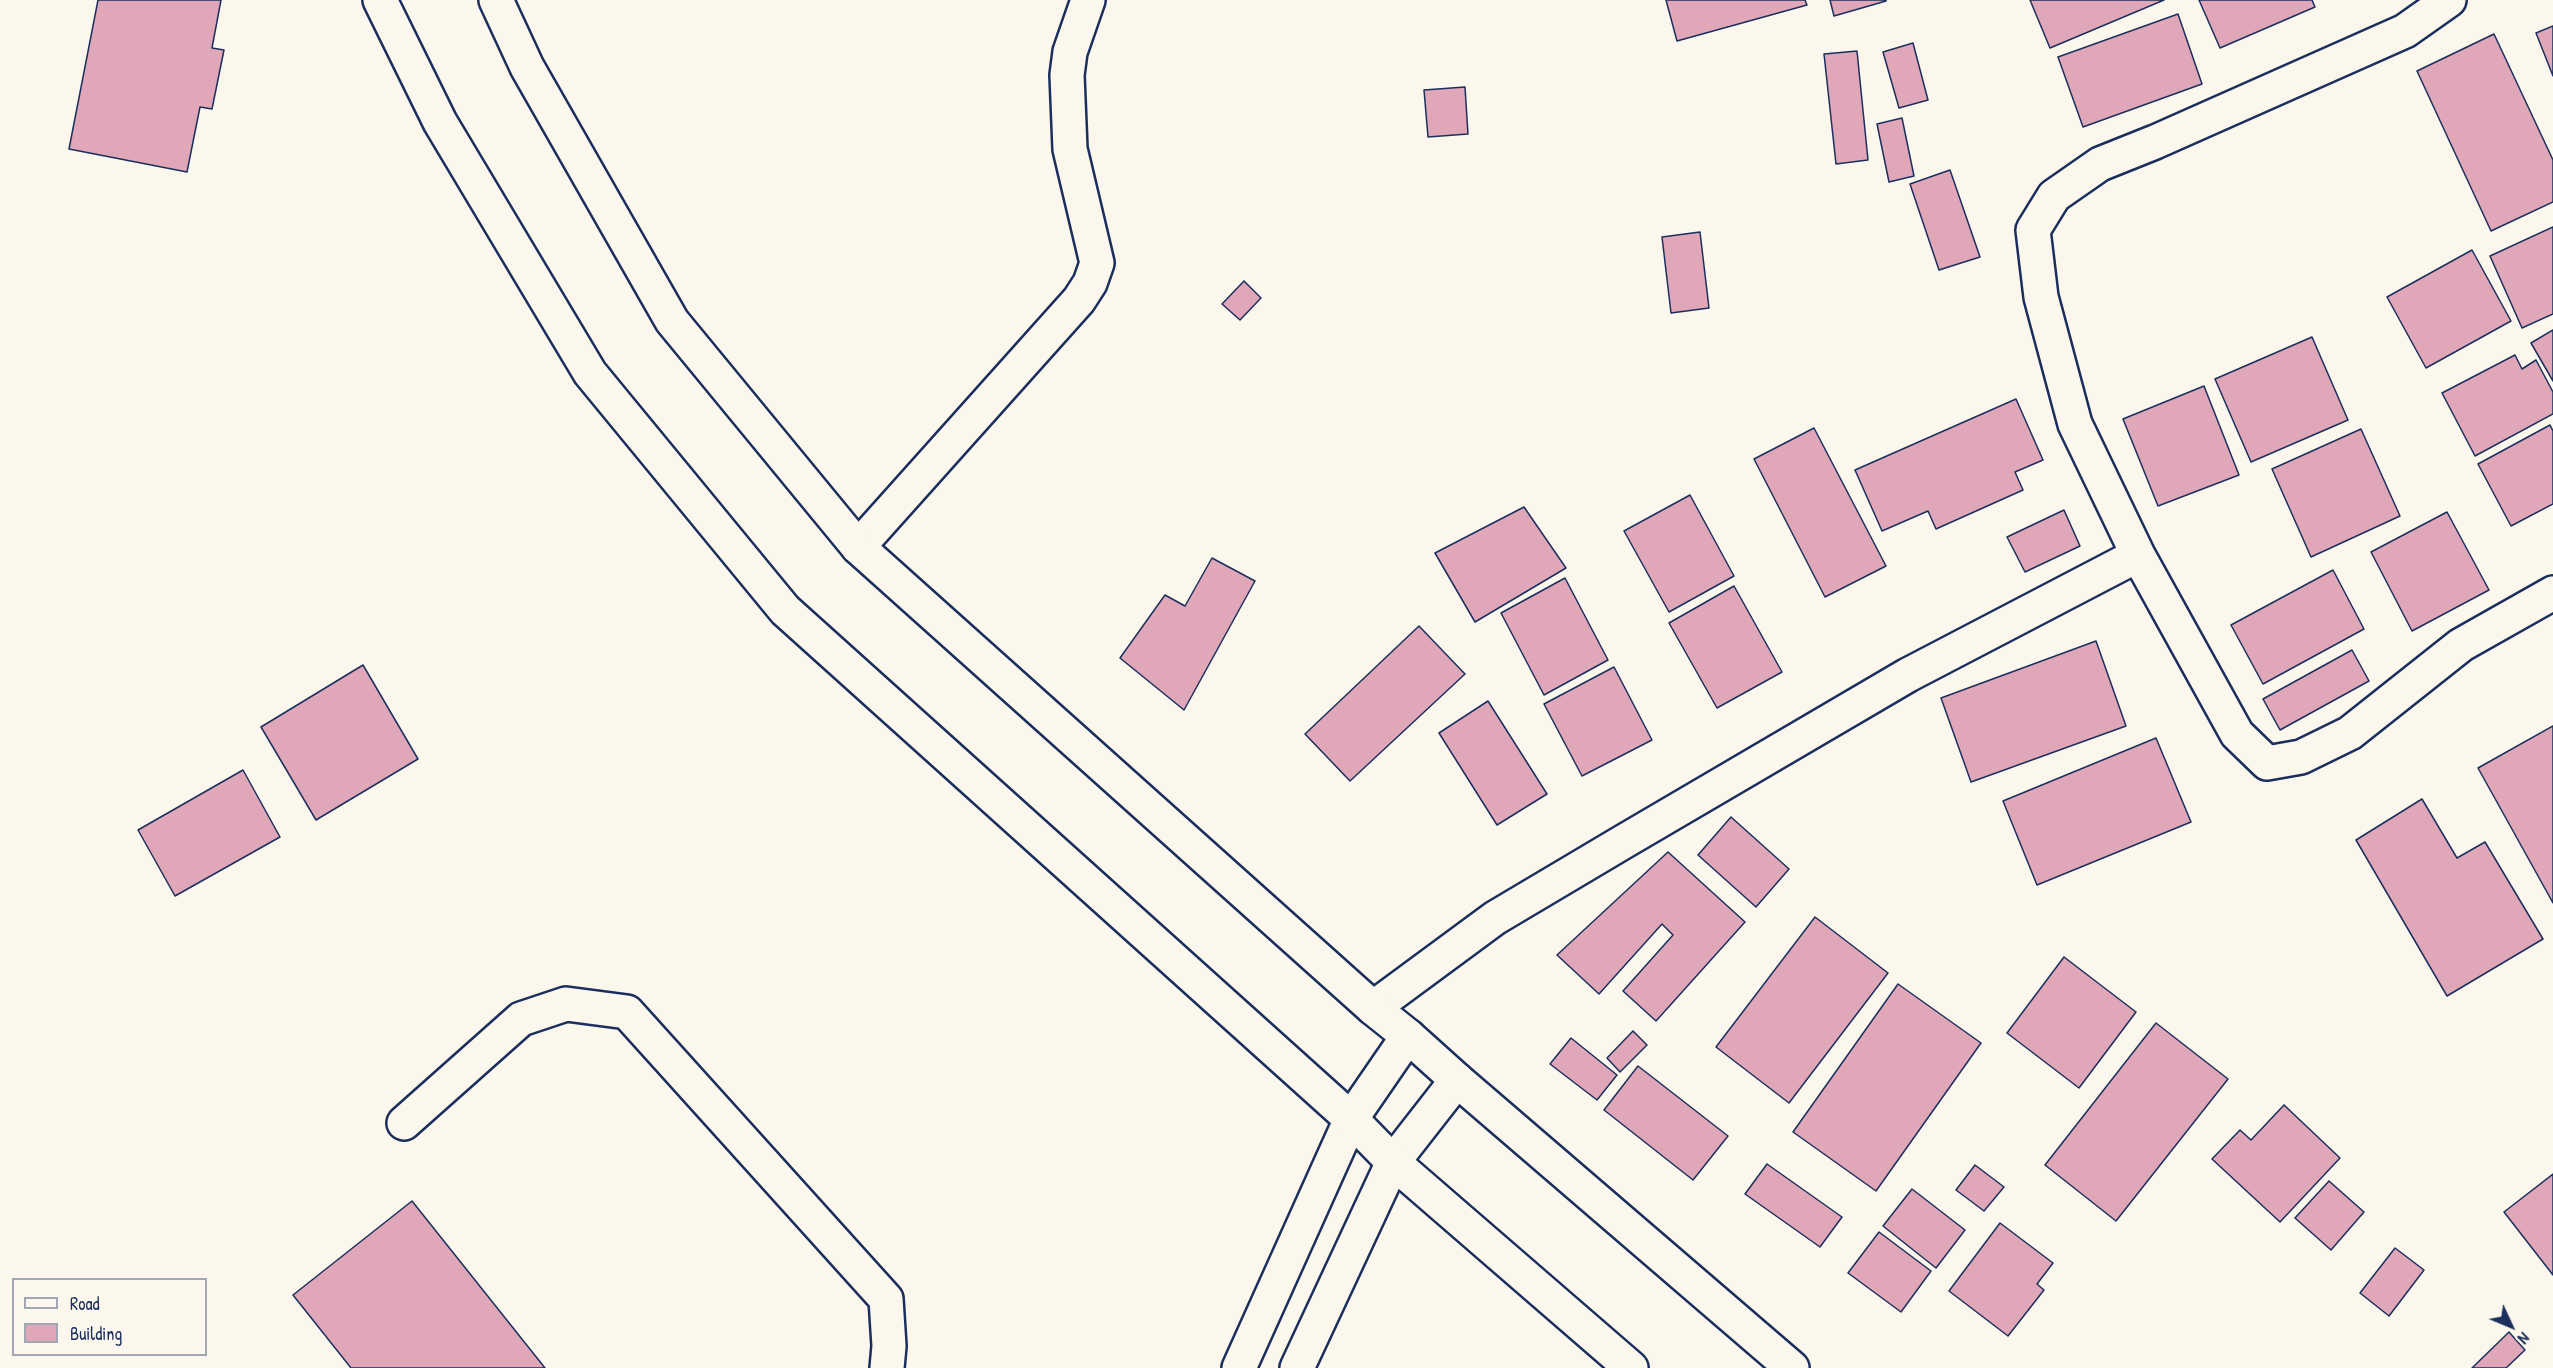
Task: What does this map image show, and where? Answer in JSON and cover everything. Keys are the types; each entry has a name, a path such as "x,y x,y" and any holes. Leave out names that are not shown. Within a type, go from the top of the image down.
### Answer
{"main road":[{"path":"380,0 440,123 591,373 785,610 1351,1119 1394,1162 1631,1368"},
{"path":"496,0 527,67 672,321 858,547 1373,1008 1792,1368"},
{"path":"858,547 1079,300 1090,283 1097,263 1070,148 1067,75 1070,52 1088,0"},
{"path":"2449,0 2405,31 2155,142 2100,164 2054,196 2032,230 2041,297 2075,424 2138,555 2237,734 2267,763 2301,757 2350,733 2461,645 2553,593"},
{"path":"1373,1008 1495,918 1623,842 1908,675 2138,555"},
{"path":"404,1123 521,1019 566,1004 627,1012 886,1299 889,1346 887,1368"},
{"path":"1239,1368 1351,1119 1408,1036"},
{"path":"1297,1368 1394,1162 1457,1080"}],"building":[{"path":"98,0 221,0 212,48 224,50 212,109 200,107 187,172 69,149"},
{"path":"1666,0 1805,0 1807,5 1677,41"},
{"path":"1830,0 1886,0 1886,1 1834,16"},
{"path":"2030,0 2164,0 2050,48"},
{"path":"2199,0 2312,0 2315,7 2220,48"},
{"path":"2178,14 2202,84 2083,127 2058,57"},
{"path":"2553,26 2553,76 2536,33"},
{"path":"2494,34 2553,160 2553,202 2491,231 2417,71"},
{"path":"1913,43 1928,100 1899,108 1883,52"},
{"path":"1857,51 1868,160 1836,164 1824,54"},
{"path":"1465,87 1468,134 1428,137 1424,90"},
{"path":"1902,118 1914,176 1889,182 1877,124"},
{"path":"1950,170 1980,257 1939,270 1910,184"},
{"path":"2553,227 2553,314 2522,328 2490,256"},
{"path":"1700,232 1709,308 1671,313 1662,237"},
{"path":"2472,250 2511,321 2426,368 2387,297"},
{"path":"1244,281 1261,298 1240,320 1222,304"},
{"path":"2553,330 2553,381 2531,343"},
{"path":"2312,337 2348,420 2251,462 2215,379"},
{"path":"2515,355 2522,369 2536,360 2553,392 2553,414 2475,456 2442,393"},
{"path":"2204,386 2239,475 2158,506 2123,419"},
{"path":"2016,399 2043,460 2015,472 2023,490 1936,529 1928,511 1882,531 1855,470"},
{"path":"2550,425 2553,431 2553,504 2511,526 2478,464"},
{"path":"1814,428 1886,566 1825,597 1754,459"},
{"path":"2361,429 2400,516 2311,557 2272,469"},
{"path":"1690,495 1734,576 1669,612 1624,531"},
{"path":"1524,507 1566,568 1475,622 1435,553"},
{"path":"2064,510 2080,546 2025,572 2007,537"},
{"path":"2447,512 2489,590 2412,631 2371,552"},
{"path":"1212,558 1255,581 1184,710 1120,658 1165,595 1185,606"},
{"path":"2333,570 2364,629 2263,684 2231,625"},
{"path":"1565,578 1608,660 1544,695 1501,613"},
{"path":"1734,586 1782,672 1717,708 1669,623"},
{"path":"1419,626 1465,674 1350,781 1305,734"},
{"path":"2096,641 2126,726 1971,782 1941,698"},
{"path":"2352,650 2369,681 2280,730 2263,699"},
{"path":"363,665 418,759 316,820 261,727"},
{"path":"1614,667 1652,740 1582,776 1544,704"},
{"path":"1488,701 1547,794 1497,825 1439,733"},
{"path":"2553,726 2553,903 2478,768"},
{"path":"2156,738 2191,822 2037,885 2003,801"},
{"path":"243,770 280,837 175,896 138,830"},
{"path":"2422,799 2457,858 2485,842 2543,939 2447,996 2356,840"},
{"path":"1731,817 1789,869 1756,907 1698,855"},
{"path":"1668,852 1745,922 1656,1021 1623,991 1673,935 1662,924 1599,994 1557,955"},
{"path":"1815,917 1888,973 1789,1103 1716,1047"},
{"path":"2064,957 2136,1012 2079,1088 2007,1033"},
{"path":"1898,984 1981,1043 1876,1191 1793,1132"},
{"path":"2156,1023 2228,1079 2116,1221 2045,1165"},
{"path":"1633,1031 1647,1045 1620,1072 1607,1058"},
{"path":"1571,1038 1617,1075 1597,1100 1550,1064"},
{"path":"1638,1066 1728,1136 1693,1180 1604,1110"},
{"path":"2284,1105 2340,1158 2280,1222 2212,1159 2240,1130 2251,1140"},
{"path":"1767,1164 1842,1217 1820,1247 1745,1194"},
{"path":"1975,1165 2004,1187 1984,1211 1956,1190"},
{"path":"2553,1174 2553,1275 2504,1212"},
{"path":"2329,1181 2364,1212 2331,1250 2295,1218"},
{"path":"1912,1189 1965,1230 1936,1268 1883,1226"},
{"path":"412,1201 545,1368 351,1368 293,1295"},
{"path":"2000,1223 2053,1263 2037,1284 2044,1290 2008,1336 1949,1291"},
{"path":"1879,1232 1931,1271 1901,1312 1848,1273"},
{"path":"2395,1248 2424,1270 2389,1316 2360,1293"},
{"path":"2509,1332 2525,1350 2506,1368 2472,1368"}]}
